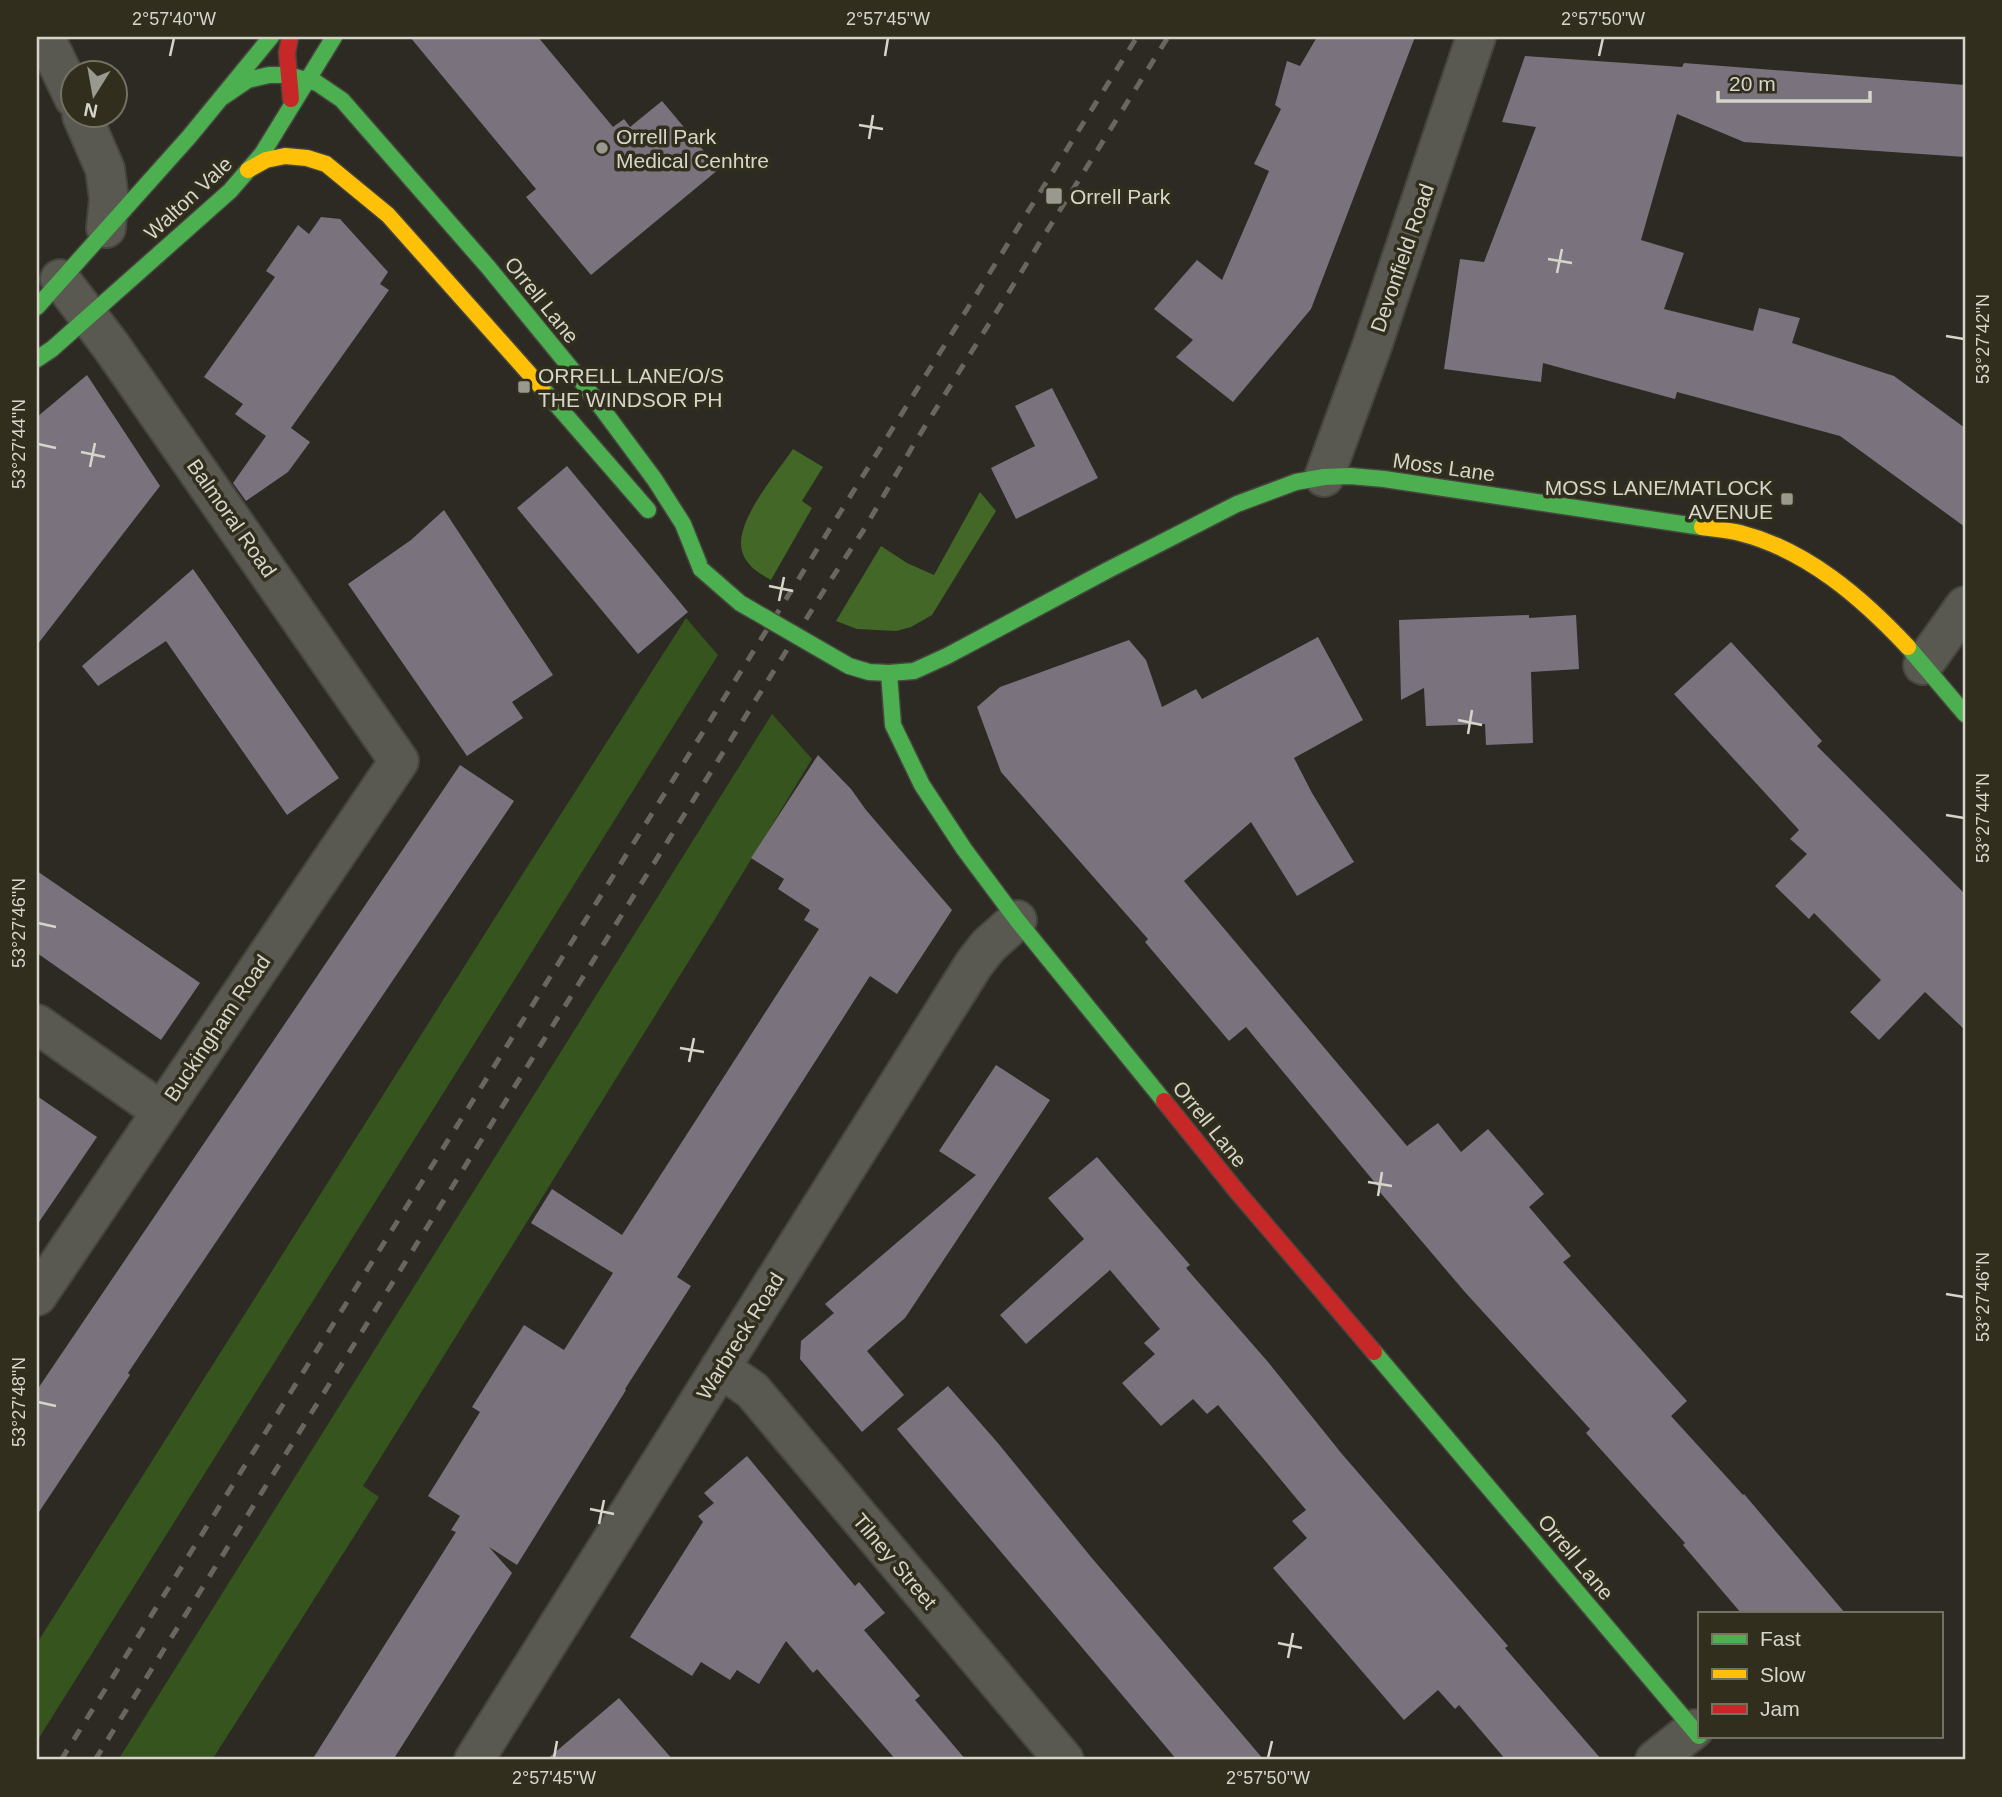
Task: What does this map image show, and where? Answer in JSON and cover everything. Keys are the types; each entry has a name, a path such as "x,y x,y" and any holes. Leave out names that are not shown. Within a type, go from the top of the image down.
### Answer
{"main road":[{"name":"Walton Vale","path":"48,293 184,143 271,37"},
{"path":"290,37 287,53 288,75 294,112"},
{"name":"Walton Vale","path":"37,359 52,349 200,220 248,170 294,112 308,80 336,37"},
{"name":"Orrell Lane","path":"336,37 336,70 339,85 350,109"},
{"name":"Orrell Lane","path":"223,97 248,80 269,75 288,75 317,83 350,109 488,267 583,383 655,480 683,524 701,569"},
{"path":"307,144 326,164 388,215 527,370 656,520"},
{"path":"248,170 266,160 285,156 307,158 326,164"},
{"name":"Moss Lane","path":"889,673 914,671 947,656 1237,504 1296,482 1324,477 1350,477 1384,479 1740,533 1781,548 1823,571 1863,602 1965,714"},
{"name":"Orrell Lane","path":"673,540 740,603 849,666 869,672 889,673 893,725 922,785 964,849 1017,920 1235,1189 1698,1734"}],"street":[{"path":"45,37 60,69"},
{"name":"Devonfield Road","path":"1324,477 1372,346 1476,37"},
{"path":"88,130 105,169 109,199 106,228"},
{"name":"Balmoral Road","path":"48,293 90,316 400,761"},
{"path":"1923,665 1965,606"},
{"name":"Buckingham Road","path":"37,1296 400,761"},
{"name":"Warbreck Road","path":"474,1760 974,964 988,946 1017,920"},
{"path":"37,1024 161,1111"},
{"name":"Tilney Street","path":"720,1368 752,1390 1064,1760"},
{"path":"1655,1760 1698,1737"}],"green space":[{"path":"793,449 823,467 802,501 812,508 771,580 748,563 741,542 749,514"},
{"path":"980,492 996,511 932,615 911,627 896,631 857,629 836,621 881,546 907,563 934,575"},
{"path":"686,618 718,655 37,1741 37,1643"},
{"path":"772,714 812,759 363,1486 379,1497 212,1760 118,1760"}],"building":[{"name":"Orrell Park Medical Cenhtre","path":"410,37 538,37 613,127 624,119 630,127 662,101 719,169 591,275 526,197 536,189"},
{"path":"1317,37 1415,37 1311,309 1233,402 1176,357 1193,340 1154,309 1197,260 1222,280 1269,171 1254,164 1281,109 1275,105 1287,61 1300,66"},
{"path":"1525,56 1682,67 1684,63 1965,85 1965,157 1744,142 1677,114 1641,240 1684,253 1664,309 1753,331 1759,308 1800,318 1792,343 1894,376 1965,428 1965,527 1840,436 1677,392 1675,399 1543,363 1541,382 1444,369 1460,259 1484,262 1536,127 1502,122"},
{"path":"321,217 340,219 388,272 380,284 389,290 291,428 310,442 288,472 246,501 233,483 266,436 235,414 243,404 204,377 275,277 266,271 298,225 309,234"},
{"path":"87,375 160,486 37,645 37,417"},
{"path":"1052,388 1098,478 1016,519 991,468 1035,446 1015,406"},
{"path":"567,466 688,612 638,654 517,508"},
{"path":"444,510 553,675 512,702 523,718 467,756 348,584 411,540"},
{"path":"193,569 339,778 287,815 166,641 98,686 82,666"},
{"path":"1529,615 1529,618 1576,615 1579,669 1531,672 1533,743 1486,745 1485,724 1426,726 1424,688 1401,700 1399,620"},
{"path":"1318,637 1363,720 1294,758 1354,862 1297,896 1251,822 1184,881 1407,1146 1438,1123 1461,1152 1488,1129 1544,1194 1529,1207 1571,1256 1563,1262 1687,1401 1671,1416 1744,1494 1844,1612 1740,1612 1683,1545 1685,1543 1586,1433 1590,1429 1464,1291 1379,1191 1381,1190 1246,1027 1229,1041 1145,942 1148,939 1001,772 977,707 1000,687 1129,640 1146,660 1162,707 1196,689 1202,699"},
{"path":"1731,642 1822,741 1817,746 1965,894 1965,1030 1925,992 1879,1040 1850,1012 1881,980 1814,913 1809,919 1775,886 1807,854 1790,839 1799,830 1674,694"},
{"path":"818,755 851,789 952,910 897,994 870,976 677,1277 691,1286 517,1565 489,1547 512,1573 393,1760 312,1760 456,1532 451,1530 460,1516 428,1496 480,1412 472,1407 524,1325 564,1350 613,1273 531,1223 552,1189 622,1235 819,929 804,920 810,910 778,889 784,879 751,858"},
{"path":"460,765 514,801 162,1322 37,1515 37,1390"},
{"path":"37,871 200,983 161,1040 37,953"},
{"path":"996,1065 1050,1100 905,1318 867,1351 904,1395 862,1432 800,1359 801,1341 834,1313 825,1304 976,1175 939,1151"},
{"path":"37,1096 97,1137 37,1225"},
{"path":"1097,1157 1190,1265 1186,1268 1602,1760 1506,1760 1459,1705 1455,1709 1438,1690 1404,1720 1273,1568 1307,1538 1292,1521 1306,1510 1262,1457 1218,1405 1207,1414 1193,1399 1161,1426 1122,1383 1155,1354 1144,1343 1160,1329 1110,1270 1026,1344 1000,1315 1084,1239 1048,1198"},
{"path":"948,1386 1264,1760 1177,1760 897,1429"},
{"path":"747,1456 855,1586 859,1582 885,1613 864,1630 920,1696 915,1700 966,1760 896,1760 817,1669 813,1673 786,1641 759,1684 737,1670 730,1680 701,1662 692,1676 630,1637 703,1522 698,1516 714,1503 704,1493"},
{"path":"619,1698 673,1760 546,1760"}],"railway":[{"path":"61,1760 1137,37"},
{"path":"95,1760 863,531 914,444 1168,37"}],"traffic: fast":[{"path":"37,307 189,137 271,37"},
{"path":"37,359 52,349 230,191 262,154 334,37"},
{"path":"223,97 248,80 269,75 288,75 317,83 342,100 488,267 583,383 655,480 683,524 701,569"},
{"path":"542,388 648,510"},
{"path":"849,666 869,672 914,671 1237,504 1296,482 1324,477 1384,479 1702,527"},
{"path":"701,569 740,603 849,666"},
{"path":"1908,647 1965,714"},
{"path":"889,673 893,725 922,785 964,849 1017,920 1164,1101"},
{"path":"1374,1352 1698,1735"}],"traffic: slow":[{"path":"248,170 266,160 285,156 307,158 326,164 388,215 542,388"},
{"path":"1702,527 1735,532 1788,551 1832,578 1872,611 1908,647"}],"traffic: jam":[{"path":"290,37 287,53 291,99"},
{"path":"1164,1101 1374,1352"}],"place":[{"name":"Orrell Park Medical Cenhtre","path":"602,148"},
{"name":"Orrell Park","path":"1054,196"},
{"name":"ORRELL LANE/O/S THE WINDSOR PH","path":"524,387"},
{"name":"MOSS LANE/MATLOCK AVENUE","path":"1787,499"}]}
